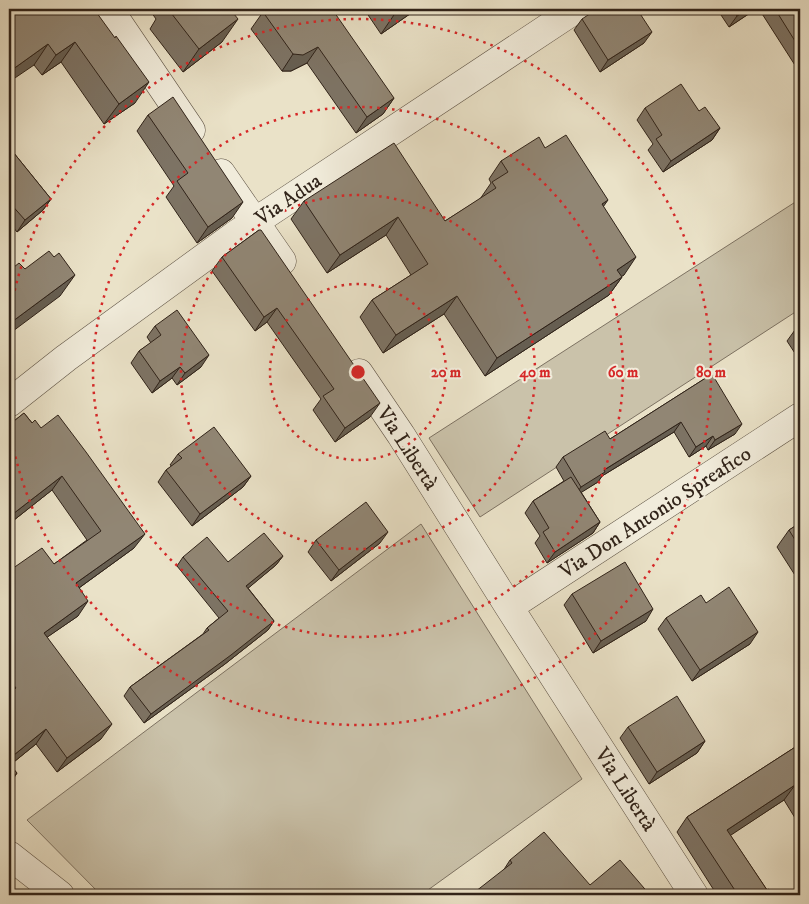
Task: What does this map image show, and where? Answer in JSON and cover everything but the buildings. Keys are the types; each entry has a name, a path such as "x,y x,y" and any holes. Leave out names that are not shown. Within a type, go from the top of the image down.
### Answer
{"street":[{"path":"108,9 294,279"},
{"name":"Via Adua","path":"9,403 66,358 254,222 576,9"},
{"name":"Via Libertà","path":"345,353 401,435 694,895"},
{"name":"Via Don Antonio Spreafico","path":"509,607 800,417"},
{"path":"9,855 60,895"}],"shaded area":[{"path":"800,199 800,309 480,517 429,438"},
{"path":"421,524 582,779 421,895 101,895 27,820"}]}
